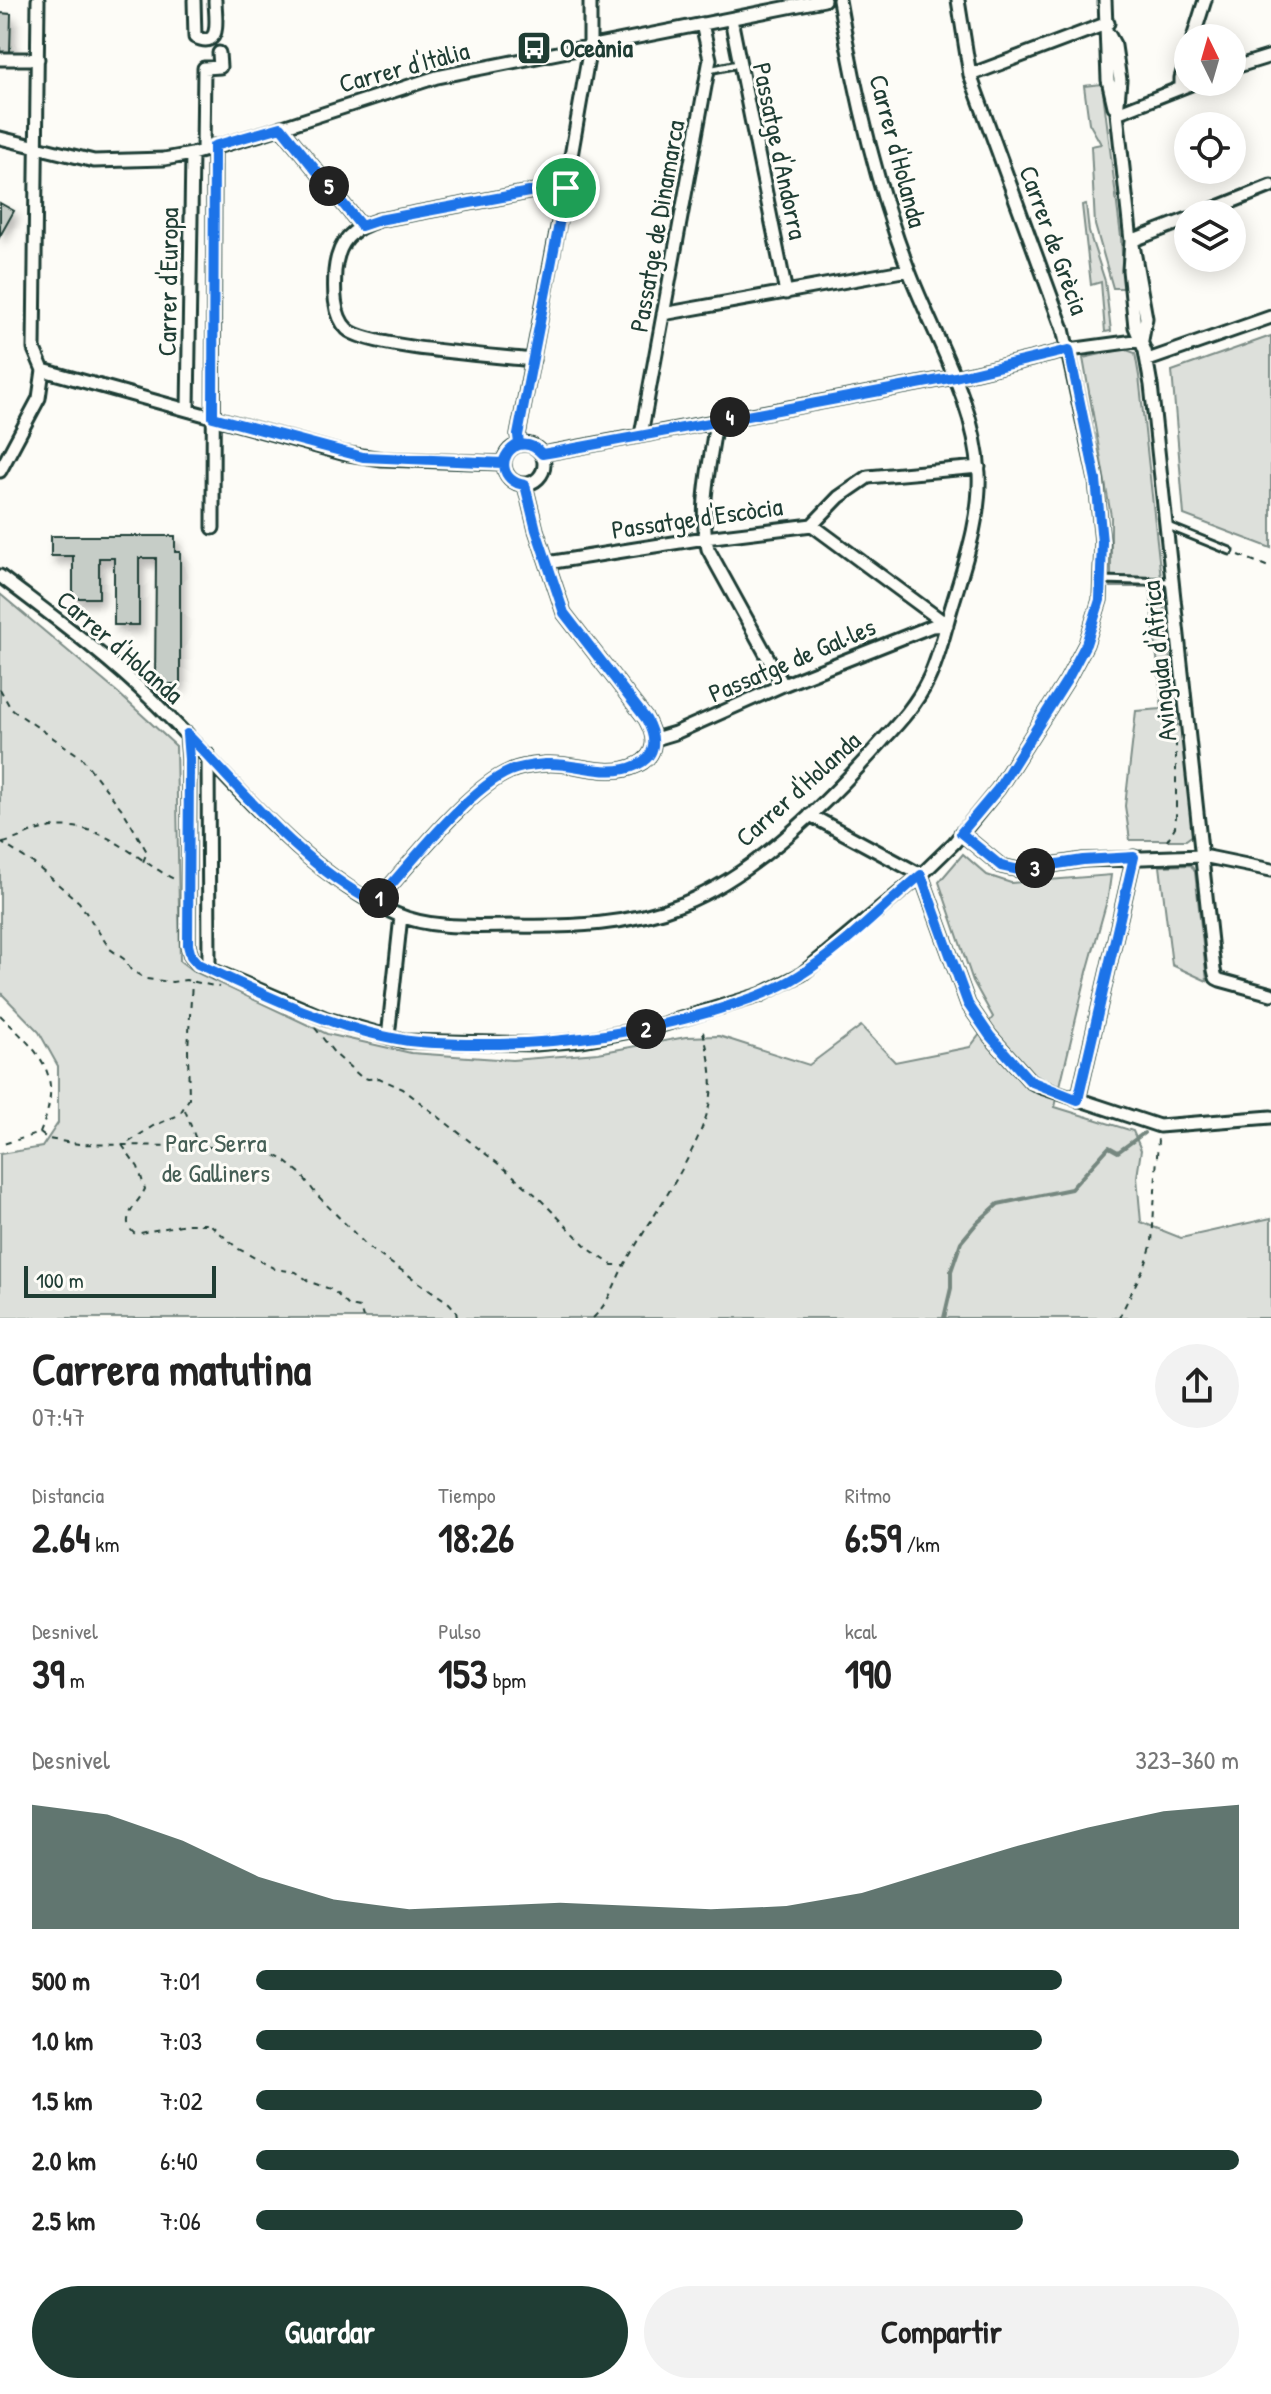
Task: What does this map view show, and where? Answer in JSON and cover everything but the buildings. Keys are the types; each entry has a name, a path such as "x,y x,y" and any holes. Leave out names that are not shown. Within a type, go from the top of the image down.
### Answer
{"street":[{"path":"0,471 39,398 43,370 34,349 38,0"},
{"path":"194,0 195,37 204,40 210,39 215,32 215,0"},
{"path":"519,444 518,435 590,47 590,0"},
{"name":"Carrer d'Itàlia","path":"0,138 79,159 141,162 203,150 437,77 824,0"},
{"name":"Carrer d'Holanda","path":"0,576 109,660 306,854 357,894 401,916 444,925 564,927 597,924 658,912 684,903 742,870 841,786 907,713 927,683 974,534 978,511 979,467 975,442 955,377 908,270 867,129 839,0"},
{"name":"Carrer de Grècia","path":"215,972 303,1010 388,1037 431,1043 536,1044 622,1034 699,1015 760,995 802,974 921,875 998,789 1067,680 1093,625 1100,600 1102,542 1096,480 1069,350 1058,309 970,75 958,0"},
{"name":"Avinguda d'Àfrica","path":"1105,0 1120,80 1117,113 1131,241 1137,258 1146,318 1142,340 1148,360 1216,978 1271,994"},
{"path":"1197,24 1205,0"},
{"name":"Passatge d'Andorra","path":"731,19 786,293"},
{"name":"Passatge de Dinamarca","path":"641,435 710,59 702,24"},
{"path":"970,75 1108,29"},
{"name":"Carrer d'Europa","path":"188,410 203,150 204,68 220,67 219,53"},
{"path":"1246,64 1271,56"},
{"path":"0,59 38,59"},
{"path":"1117,113 1174,91"},
{"path":"281,127 361,226"},
{"name":"Carrer d'Europa","path":"203,150 213,417 213,528"},
{"path":"533,360 365,339 346,328 335,297 336,267 344,240 361,226 566,185"},
{"path":"1236,200 1271,186"},
{"path":"1131,241 1174,224"},
{"path":"663,314 908,270"},
{"path":"1148,360 1271,317"},
{"path":"542,454 955,377 1069,350 1142,340"},
{"path":"43,370 363,457 503,463"},
{"path":"716,420 704,521 705,538 708,549 783,685"},
{"path":"519,444 532,445 542,454 544,470 533,483 518,484 507,476 503,463 508,451 519,444"},
{"name":"Passatge d'Escòcia","path":"547,563 812,525 839,497 868,477 979,467"},
{"path":"375,903 464,805 500,776 511,770 539,764 605,771 630,768 640,764 654,748 655,739 637,706 564,613 525,485"},
{"path":"812,525 947,625"},
{"name":"Passatge de Gal·les","path":"655,739 932,626 947,625"},
{"path":"187,734 188,945 191,956 198,964 215,972"},
{"path":"208,755 209,965 215,972"},
{"path":"810,815 921,875 968,1004 1030,1081 1159,1126 1271,1117"},
{"path":"961,833 1001,866 1019,870 1083,860 1203,856 1271,870"},
{"path":"1078,1100 1134,857"},
{"path":"388,1037 401,916"}],"lane":[{"path":"708,70 740,63"},
{"path":"1166,525 1230,551"},
{"path":"1101,580 1172,582"}],"path":[{"path":"1230,551 1271,568"},
{"path":"0,689 11,709 81,757 124,812 144,845 147,852 143,862"},
{"path":"1,842 39,830 83,829 113,839 143,862 188,884"},
{"path":"1,842 33,863 73,896 110,949 124,959 131,970 146,979 192,981 189,1099 179,1115 153,1126 126,1144"},
{"path":"303,1010 335,1054 360,1076 391,1081 403,1089 537,1196 589,1249 612,1265 624,1265"},
{"path":"0,1015 48,1070 50,1101 40,1133"},
{"path":"593,1318 608,1301 624,1265 677,1175 707,1114 711,1099 711,1072 699,1015"},
{"path":"184,1107 198,1146"},
{"path":"1119,1318 1146,1263 1152,1243 1159,1126"},
{"path":"40,1133 48,1139 62,1142 261,1148 284,1160 301,1174 361,1241 449,1303 456,1311 457,1318"},
{"path":"0,1145 40,1133"},
{"path":"121,1144 138,1167 145,1189 130,1213 127,1223 129,1230 135,1234 186,1224 210,1224 237,1248 275,1269 296,1272 310,1282 333,1290 349,1306 360,1308 363,1318"}],"green space":[{"path":"1102,84 1121,237 1124,288 1113,288 1095,225 1091,146 1101,144 1089,123 1084,86"},
{"path":"1086,204 1089,232 1105,281 1111,331 1105,332 1101,282 1091,285 1082,205"},
{"path":"1271,336 1271,548 1184,515 1172,371"},
{"path":"1124,349 1135,353 1139,376 1177,725 1182,725 1194,834 1186,840 1130,840 1125,806 1136,711 1162,709 1150,587 1111,587 1111,516 1083,358"},
{"name":"Parc Serra de Galliners","path":"0,594 176,746 180,961 193,971 327,1034 411,1053 512,1060 598,1053 686,1037 719,1036 809,1065 861,1026 895,1062 970,1047 993,1017 973,981 939,882 963,854 987,875 1011,883 1111,875 1055,1107 1133,1131 1141,1150 1137,1177 1141,1222 1181,1238 1271,1218 1271,1318 0,1318 0,1154 42,1147 58,1123 58,1066 39,1032 0,992"},
{"path":"1191,865 1195,872 1207,981 1172,965 1160,866"}],"waterway":[{"path":"944,1318 951,1288 951,1271 961,1242 977,1223 998,1204 1071,1189 1109,1147 1118,1152 1144,1133"}],"place":[{"name":"Oceània","path":"534,48"}],"route":[{"path":"566,188 518,435 519,444 508,451 503,463 504,470 512,481 525,485 536,530 564,613 646,719 655,739 654,748 640,764 630,768 605,771 552,764 525,766 500,776 464,805 375,903 357,894 299,848 187,734 188,945 191,956 198,964 303,1010 404,1041 536,1044 583,1040 658,1026 727,1007 774,989 802,974 921,875 968,1004 978,1020 1030,1081 1078,1100 1134,857 1083,860 1019,870 1001,866 990,859 961,833 998,789 1067,680 1086,644 1100,600 1102,542 1096,480 1069,350 955,377 554,452 542,454 532,445 519,444 513,447 508,451 505,457 503,463 363,457 213,417 214,146 281,127 361,226 566,185 566,188"}]}
